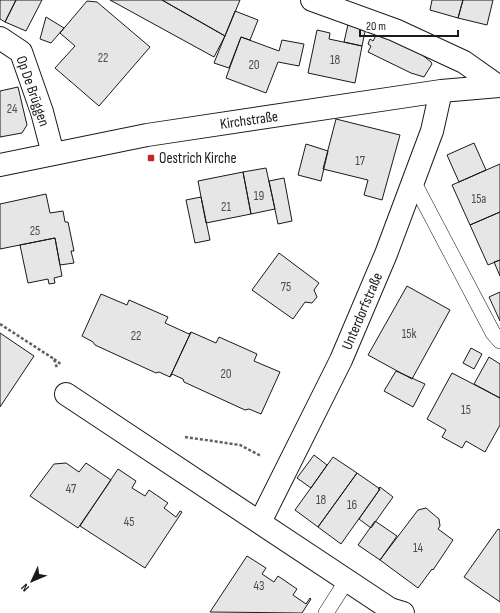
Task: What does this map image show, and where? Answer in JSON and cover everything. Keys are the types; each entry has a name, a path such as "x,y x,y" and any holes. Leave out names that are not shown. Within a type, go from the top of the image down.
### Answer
{"street":[{"path":"312,0 395,30 457,58 499,86"},
{"name":"Op De Brüggen","path":"0,38 21,52 42,112 53,154"},
{"name":"Kirchstraße","path":"0,165 147,135 442,91 499,86"},
{"name":"Unterdorfstraße","path":"260,522 341,360 386,254 432,131 442,91"},
{"path":"66,394 390,609 403,613"}],"lane":[{"path":"413,181 493,333 500,341"},
{"path":"326,613 347,580"}],"path":[{"path":"0,324 66,368"},
{"path":"54,359 66,394"},
{"path":"180,437 240,445 286,470"}],"building":[{"path":"0,0 16,0 5,22 0,19"},
{"path":"16,0 42,0 26,31 5,22"},
{"path":"110,0 162,0 225,36 214,57"},
{"path":"162,0 240,0 225,36"},
{"path":"432,0 463,0 458,18 430,10"},
{"path":"463,0 493,0 487,25 458,18"},
{"path":"87,1 97,2 150,47 99,106 55,68 75,46 60,33"},
{"path":"235,11 258,20 250,40 241,37 229,68 214,63"},
{"path":"46,17 64,28 51,43 40,39"},
{"path":"349,20 366,27 362,46 344,42"},
{"path":"317,30 330,33 329,39 362,46 355,83 308,73"},
{"path":"378,32 421,54 431,62 432,64 424,77 411,73 368,52 371,46 368,44 370,39 373,41"},
{"path":"241,37 279,51 282,40 304,44 299,66 278,62 266,93 226,78"},
{"path":"18,87 27,125 22,133 0,137 0,91"},
{"path":"336,119 400,135 382,200 364,195 368,180 323,169"},
{"path":"474,143 486,170 459,182 447,155"},
{"path":"306,144 328,151 321,181 298,175"},
{"path":"500,164 500,212 470,225 452,185"},
{"path":"266,168 275,209 251,214 243,172"},
{"path":"243,172 251,214 206,223 198,181"},
{"path":"284,178 292,221 278,224 269,181"},
{"path":"46,194 50,213 63,211 65,222 68,222 74,251 71,251 74,263 60,265 55,238 0,249 0,204"},
{"path":"201,197 210,240 195,243 186,200"},
{"path":"500,212 500,260 488,265 470,225"},
{"path":"55,238 62,276 54,278 55,283 49,284 48,279 28,283 20,245"},
{"path":"279,253 319,283 314,290 317,297 312,303 305,302 293,319 252,290"},
{"path":"500,260 500,276 494,262"},
{"path":"407,286 450,310 412,379 368,355"},
{"path":"500,292 500,321 489,297"},
{"path":"101,294 127,305 129,300 168,317 165,323 189,334 191,332 170,377 159,372 156,373 95,345 93,342 82,336"},
{"path":"191,332 216,343 219,337 257,354 254,361 280,372 261,414 249,409 245,410 184,382 183,379 172,374 170,377"},
{"path":"0,333 34,356 0,407"},
{"path":"471,348 482,354 474,369 463,363"},
{"path":"489,357 500,364 500,398 474,384"},
{"path":"396,371 425,384 413,407 384,391"},
{"path":"452,373 500,398 500,425 485,452 466,441 462,448 442,437 446,430 427,419"},
{"path":"314,455 327,465 311,488 297,478"},
{"path":"333,457 357,473 318,527 295,510"},
{"path":"66,463 79,472 86,463 111,480 78,528 30,496 54,464"},
{"path":"118,469 136,481 132,488 145,496 149,490 168,503 164,508 176,517 180,511 182,512 145,568 80,526"},
{"path":"357,473 380,489 341,544 318,527"},
{"path":"380,487 393,497 371,528 359,519"},
{"path":"426,508 439,519 440,526 438,529 453,540 433,570 432,569 418,588 380,560 418,510"},
{"path":"375,521 397,536 380,560 358,545"},
{"path":"498,529 500,530 500,602 464,577"},
{"path":"247,556 266,568 262,574 274,582 278,576 297,589 293,595 306,604 310,598 311,599 302,613 210,612"}],"place":[{"name":"Oestrich Kirche","path":"151,158"}]}
